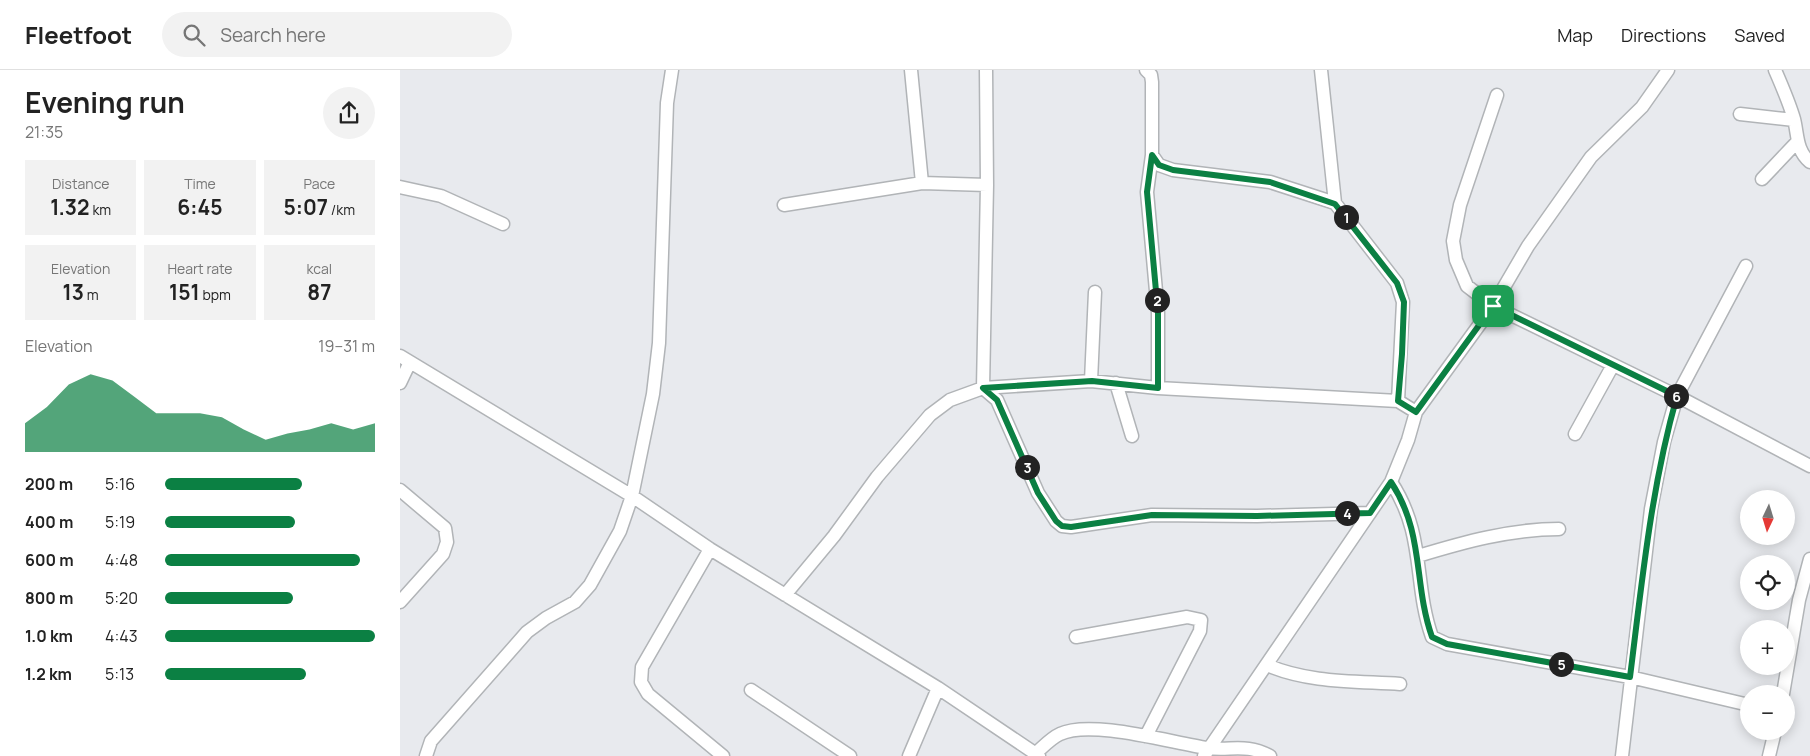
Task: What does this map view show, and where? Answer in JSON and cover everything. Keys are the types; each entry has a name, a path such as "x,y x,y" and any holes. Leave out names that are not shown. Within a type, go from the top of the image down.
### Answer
{"street":[{"path":"426,756 431,741 527,632 546,618 575,602 590,585 620,531 632,496 653,394 659,343 666,113 672,70"},
{"path":"911,70 922,182"},
{"path":"983,388 987,184 986,70"},
{"path":"1146,70 1151,75 1152,82 1152,155 1147,192 1158,313 1158,388"},
{"path":"1321,70 1335,204 1397,283 1404,302 1398,401"},
{"path":"1206,752 1391,482 1408,440 1416,412 1493,306 1528,246 1591,157 1642,107 1668,70"},
{"path":"1775,70 1794,120 1797,142 1804,157 1810,162"},
{"path":"1497,95 1460,205 1453,241 1456,260 1467,286 1493,306 1677,396 1810,466"},
{"path":"1740,114 1794,120"},
{"path":"1762,179 1797,142"},
{"path":"1152,155 1159,165 1173,170 1270,182 1335,204"},
{"path":"784,205 922,182 987,184"},
{"path":"400,187 441,196 503,224"},
{"path":"1622,756 1651,509 1664,442 1677,396 1746,266"},
{"path":"1092,381 1095,292"},
{"path":"400,383 405,359 632,496 710,550 938,688 1038,755 1060,734 1088,730 1146,736 1206,752 1237,746 1270,756"},
{"path":"1575,434 1613,365"},
{"path":"785,595 834,536 877,477 930,415 950,400 983,388 1092,381 1158,388 1398,401 1416,412"},
{"path":"1116,383 1132,436"},
{"path":"983,388 997,400 1038,493 1056,521 1062,526 1071,527 1152,515 1257,516 1370,513"},
{"path":"1391,482 1404,501 1412,526 1427,621 1432,637 1447,644 1630,677 1740,703"},
{"path":"400,490 445,528 447,542 443,554 400,602"},
{"path":"1418,556 1471,540 1534,529 1559,529"},
{"path":"710,550 642,668 641,682 648,694 723,756"},
{"path":"1785,685 1799,600 1810,559"},
{"path":"1076,637 1187,617 1201,620 1200,631 1146,736"},
{"path":"1267,665 1286,673 1310,678 1400,684"},
{"path":"908,756 938,688"},
{"path":"752,690 850,756"},
{"path":"1769,756 1773,740"}],"route":[{"path":"1152,155 1159,165 1173,170 1270,182 1335,204 1397,283 1404,302 1398,401 1416,412 1493,306 1677,396 1664,442 1651,509 1630,677 1447,644 1432,637 1427,621 1412,526 1404,501 1391,482 1370,513 1257,516 1213,514 1152,515 1071,527 1062,526 1056,521 1038,493 997,400 983,388 1092,381 1158,388 1158,313 1147,192 1152,155"}]}
